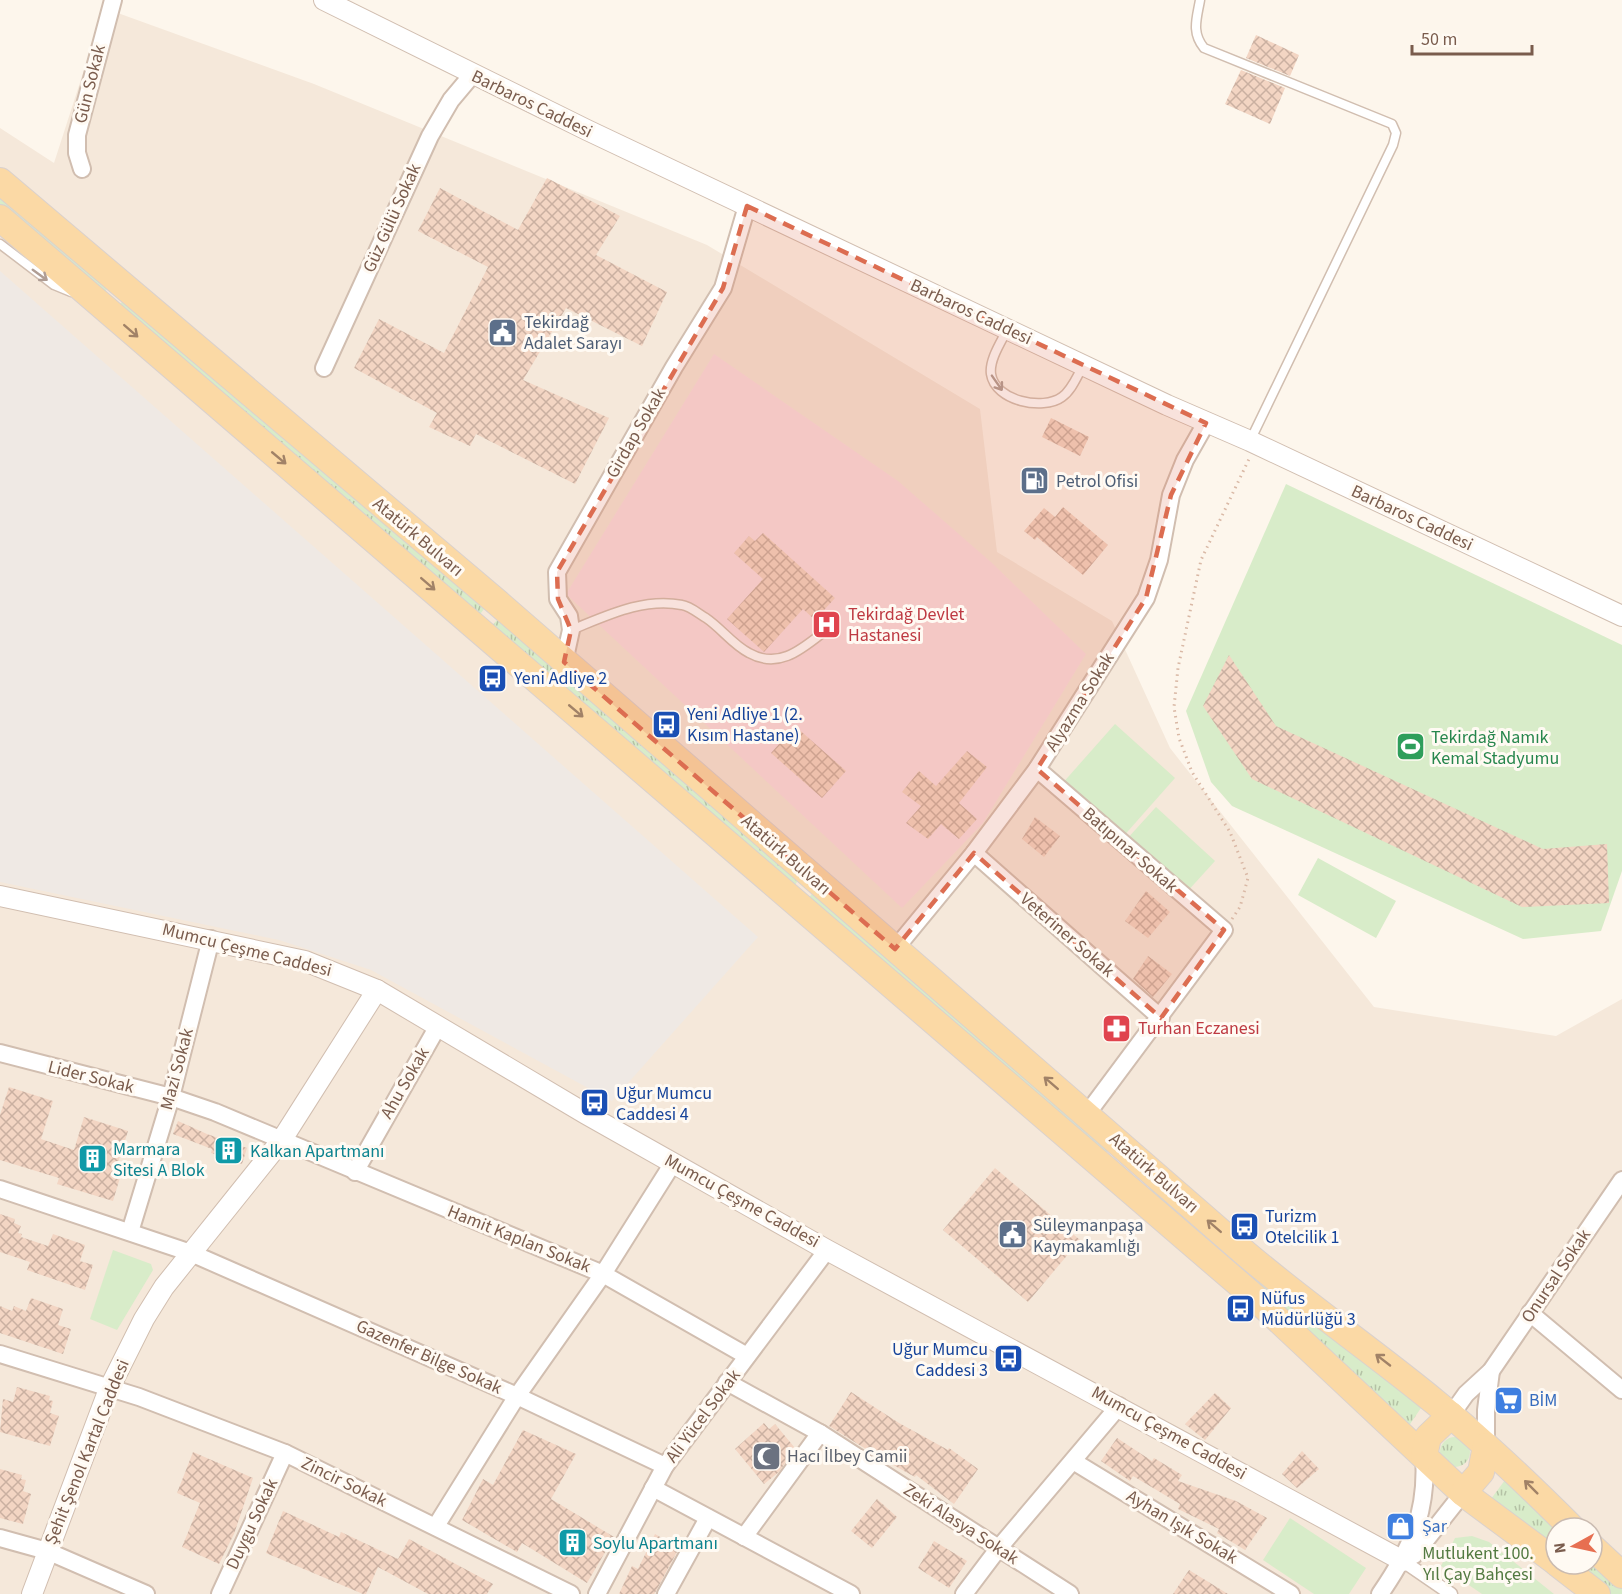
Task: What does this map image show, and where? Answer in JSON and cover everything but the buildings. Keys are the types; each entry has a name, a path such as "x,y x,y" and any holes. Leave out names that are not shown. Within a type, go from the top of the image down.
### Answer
{"main road":[{"name":"Atatürk Bulvarı","path":"0,181 498,603 1304,1303 1361,1343 1451,1415 1559,1516"},
{"name":"Atatürk Bulvarı","path":"0,218 1217,1264 1463,1493 1544,1553"},
{"path":"1424,1456 1428,1437 1451,1415"},
{"path":"1463,1493 1481,1472 1486,1446"},
{"path":"1604,1558 1622,1575"},
{"name":"Atatürk Bulvarı","path":"1574,1576 1597,1594"}],"street":[{"name":"Gün Sokak","path":"82,169 77,153 77,135 113,0"},
{"name":"Barbaros Caddesi","path":"324,0 472,75 1007,330 1622,616"},
{"name":"Güz Gülü Sokak","path":"324,368 430,136 451,100 472,75"},
{"name":"Girdap Sokak","path":"571,630 569,616 558,599 556,572 674,367 723,288 747,206"},
{"name":"Alyazma Sokak","path":"895,949 974,853 1037,769 1146,598 1159,560 1172,495 1185,460 1206,423"},
{"path":"564,662 571,630"},
{"name":"Batıpınar Sokak","path":"1037,769 1224,930"},
{"name":"Veteriner Sokak","path":"974,853 1161,1018"},
{"name":"Mumcu Çeşme Caddesi","path":"0,896 211,939 305,961 378,990 673,1163 827,1250 1403,1561 1451,1594"},
{"path":"1087,1114 1161,1018 1224,930"},
{"name":"Mazi Sokak","path":"130,1232 171,1097 211,939"},
{"name":"Şehit Şenol Kartal Caddesi","path":"32,1594 109,1389 144,1319 164,1287 281,1141 378,990"},
{"name":"Ahu Sokak","path":"355,1172 438,1026"},
{"name":"Lider Sokak","path":"0,1053 171,1097 215,1112 281,1141"},
{"name":"Hamit Kaplan Sokak","path":"281,1141 603,1274 747,1356"},
{"path":"436,1526 517,1395 603,1274 673,1163"},
{"name":"Onursal Sokak","path":"1491,1371 1622,1180"},
{"name":"Gazenfer Bilge Sokak","path":"0,1189 191,1253 517,1395 664,1466"},
{"name":"Ali Yücel Sokak","path":"597,1594 664,1466 827,1250"},
{"path":"1530,1313 1621,1386"},
{"name":"Zincir Sokak","path":"0,1354 139,1397 285,1453 571,1594"},
{"path":"1451,1415 1470,1390 1491,1371"},
{"path":"1486,1446 1485,1410 1491,1371"},
{"name":"Zeki Alasya Sokak","path":"727,1382 820,1433 1070,1594"},
{"path":"964,1594 998,1549 1119,1406"},
{"path":"744,1537 820,1433"},
{"name":"Duygu Sokak","path":"220,1594 285,1453"},
{"path":"1380,1594 1403,1561 1408,1542 1418,1525 1426,1488 1424,1456"},
{"name":"Ayhan Işık Sokak","path":"1073,1461 1291,1594"},
{"path":"653,1488 851,1594"},
{"path":"1403,1561 1414,1555 1463,1493"},
{"path":"666,1594 708,1518"},
{"path":"0,1538 47,1551 146,1594"}],"lane":[{"path":"1200,0 1195,28 1197,39 1204,48 1392,124 1396,133 1394,145 1326,283 1253,443"},
{"path":"0,244 54,285 73,292 86,293"},
{"path":"1007,330 994,358 991,374 997,386 1008,395 1030,403 1047,403 1062,397 1083,366"},
{"path":"571,630 616,612 660,602 685,605 715,625 748,653 770,661 790,657 830,627"}],"path":[{"path":"1224,930 1240,907 1248,878 1230,832 1192,772 1179,738 1174,707 1178,668 1201,560 1253,443"}],"highlighted area":[{"path":"747,206 1206,423 1171,495 1146,598 1037,769 1224,930 1161,1018 974,853 895,949 564,662 571,630 558,599 557,572 723,288"}],"shaded area":[{"path":"104,8 314,84 707,245 980,409 997,552 1112,621 1170,748 1374,1007 1556,1036 1622,999 1622,1594 0,1594 0,128 54,163"},
{"path":"0,271 758,937 612,1101 371,970 279,940 0,882"},
{"name":"Tekirdağ Devlet Hastanesi","path":"714,354 898,481 992,563 1086,654 983,823 902,908 566,594"}],"green space":[{"path":"0,195 108,288 103,294 0,205"},
{"path":"122,302 484,609 478,617 116,309"},
{"name":"Tekirdağ Namık Kemal Stadyumu","path":"1286,484 1622,645 1622,871 1601,931 1523,939 1232,806 1211,782 1186,711"},
{"path":"497,620 798,880 794,887 491,627"},
{"path":"1115,724 1175,778 1121,839 1061,785"},
{"path":"1156,807 1215,861 1185,894 1126,840"},
{"path":"1318,858 1396,901 1376,938 1298,895"},
{"path":"815,890 1110,1148 1104,1156 808,899"},
{"path":"1152,1184 1291,1303 1421,1408 1406,1430 1145,1192"},
{"path":"113,1250 151,1264 153,1270 117,1330 90,1319"},
{"path":"1455,1437 1466,1441 1470,1452 1466,1463 1455,1467 1444,1463 1440,1452 1444,1441"},
{"path":"1505,1480 1544,1517 1544,1546 1488,1503"},
{"path":"1290,1518 1366,1568 1349,1594 1314,1594 1263,1560"},
{"name":"Mutlukent 100. Yıl Çay Bahçesi","path":"1472,1536 1489,1542 1554,1594 1482,1594 1441,1566 1455,1538"},
{"path":"1604,1571 1622,1587 1622,1594 1606,1594 1583,1576 1604,1576"}],"place":[{"name":"Tekirdağ Adalet Sarayı","path":"503,332"},
{"name":"Petrol Ofisi","path":"1035,481"},
{"name":"Tekirdağ Devlet Hastanesi","path":"827,624"},
{"name":"Yeni Adliye 2","path":"493,678"},
{"name":"Yeni Adliye 1 (2. Kısım Hastane)","path":"666,724"},
{"name":"Tekirdağ Namık Kemal Stadyumu","path":"1410,747"},
{"name":"Turhan Eczanesi","path":"1117,1028"},
{"name":"Uğur Mumcu Caddesi 4","path":"595,1103"},
{"name":"Kalkan Apartmanı","path":"229,1151"},
{"name":"Marmara Sitesi A Blok","path":"92,1159"},
{"name":"Turizm Otelcilik 1","path":"1244,1226"},
{"name":"Süleymanpaşa Kaymakamlığı","path":"1012,1235"},
{"name":"Nüfus Müdürlüğü 3","path":"1240,1308"},
{"name":"Uğur Mumcu Caddesi 3","path":"1009,1359"},
{"name":"BİM","path":"1508,1400"},
{"name":"Hacı İlbey Camii","path":"766,1456"},
{"name":"Şar","path":"1401,1526"},
{"name":"Soylu Apartmanı","path":"572,1543"}]}
